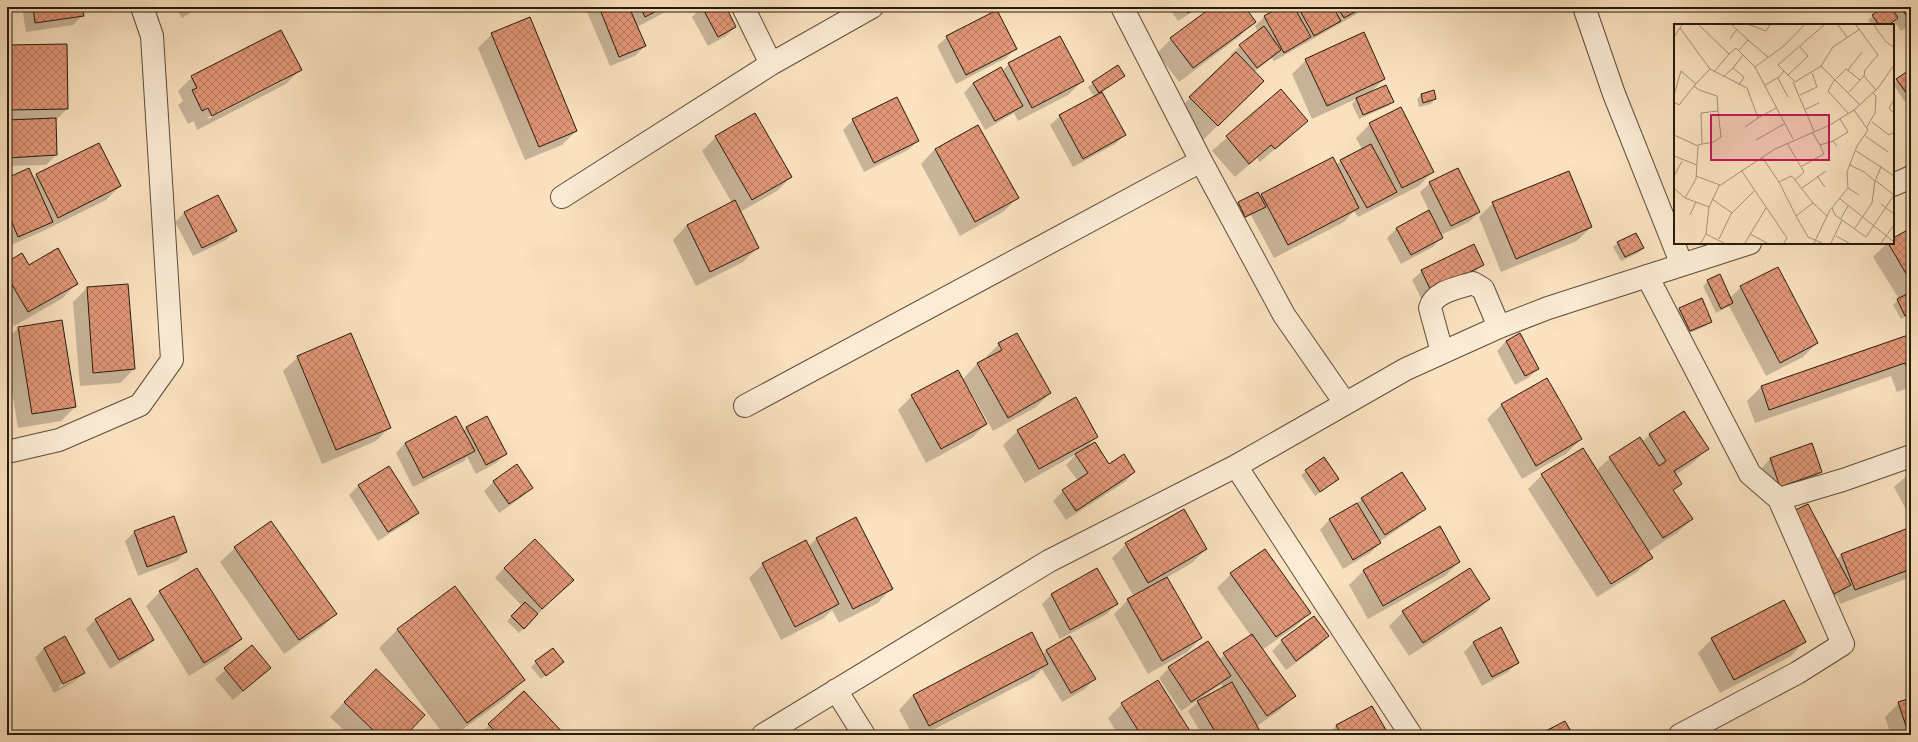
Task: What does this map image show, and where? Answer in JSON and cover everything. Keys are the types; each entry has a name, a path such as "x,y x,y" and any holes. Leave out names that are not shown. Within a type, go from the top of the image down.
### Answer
{"street":[{"path":"7,452 60,440 140,405 172,360 152,36 142,7"},
{"path":"743,7 771,64"},
{"path":"562,197 771,64 872,7"},
{"path":"1122,7 1201,160 1284,315 1345,403"},
{"path":"1584,7 1614,94 1682,265"},
{"path":"745,406 1201,160"},
{"path":"1894,185 1911,177"},
{"path":"763,735 1049,561 1236,466 1318,421 1345,403 1442,352 1499,327 1747,244"},
{"path":"1648,276 1750,474 1779,499 1843,644 1797,673 1680,735"},
{"path":"1442,352 1430,308 1432,302 1440,294 1474,283 1479,285 1483,289 1499,327"},
{"path":"1779,499 1843,480 1911,456"},
{"path":"1236,466 1411,735"},
{"path":"836,690 864,735"}],"building":[{"path":"33,7 82,7 84,16 35,23"},
{"path":"599,7 629,7 646,46 619,57"},
{"path":"640,7 664,7 645,17"},
{"path":"702,7 726,7 736,27 718,37"},
{"path":"1184,7 1196,7 1188,13"},
{"path":"1212,7 1245,7 1256,22 1193,68 1170,38"},
{"path":"1280,7 1294,7 1311,37 1284,53 1264,16"},
{"path":"1298,7 1333,7 1341,21 1314,36"},
{"path":"1337,7 1364,7 1344,18"},
{"path":"1884,7 1891,7 1898,18 1890,24 1878,24 1872,15"},
{"path":"1900,7 1911,7 1911,22"},
{"path":"997,10 1017,49 966,75 946,36"},
{"path":"530,17 577,131 539,147 491,33"},
{"path":"1264,26 1281,50 1257,68 1239,45"},
{"path":"281,30 302,70 212,116 208,108 202,111 192,90 197,88 191,76"},
{"path":"1364,32 1385,79 1327,106 1305,59"},
{"path":"1060,36 1084,81 1032,108 1008,63"},
{"path":"67,44 68,109 7,110 7,45"},
{"path":"1236,52 1264,81 1218,126 1189,97"},
{"path":"1118,65 1125,76 1099,93 1092,82"},
{"path":"1001,67 1023,106 995,121 973,83"},
{"path":"1911,69 1911,97 1910,98 1896,79"},
{"path":"1386,85 1394,102 1363,115 1356,98"},
{"path":"1281,89 1308,121 1275,149 1271,145 1249,164 1226,136"},
{"path":"1434,90 1436,99 1423,103 1421,94"},
{"path":"1102,92 1126,135 1083,159 1059,115"},
{"path":"897,97 919,141 874,163 852,119"},
{"path":"1401,107 1434,172 1402,188 1369,123"},
{"path":"755,113 792,177 752,200 715,136"},
{"path":"56,118 57,155 7,158 7,120"},
{"path":"978,125 1019,198 975,222 935,149"},
{"path":"99,143 121,186 58,218 36,174"},
{"path":"1371,144 1397,192 1367,208 1340,160"},
{"path":"1333,157 1359,208 1288,245 1261,194"},
{"path":"29,168 53,222 18,237 7,210 7,178"},
{"path":"1458,168 1480,212 1451,226 1429,182"},
{"path":"1569,171 1592,227 1516,259 1492,202"},
{"path":"1258,192 1266,207 1245,217 1238,202"},
{"path":"218,195 237,231 202,248 184,212"},
{"path":"735,200 759,248 710,272 687,225"},
{"path":"1429,210 1443,238 1411,255 1396,228"},
{"path":"1911,228 1911,282 1889,244 1894,244 1894,237"},
{"path":"1636,233 1644,248 1625,257 1617,242"},
{"path":"1474,244 1484,265 1431,291 1421,270"},
{"path":"58,248 78,284 28,312 7,276 7,262 22,253 29,265"},
{"path":"1778,267 1818,343 1780,363 1740,286"},
{"path":"1720,274 1733,303 1721,309 1707,280"},
{"path":"128,284 135,369 93,373 87,287"},
{"path":"1909,293 1911,297 1911,313 1905,316 1897,299"},
{"path":"1702,298 1712,322 1690,331 1679,308"},
{"path":"62,320 76,407 32,414 18,327"},
{"path":"351,333 391,428 336,450 297,356"},
{"path":"1017,333 1051,393 1008,418 977,363 1002,350 998,343"},
{"path":"1520,333 1539,369 1525,376 1506,341"},
{"path":"1911,334 1911,379 1905,363 1769,410 1761,386"},
{"path":"958,370 987,424 941,449 911,395"},
{"path":"1547,378 1582,439 1536,466 1501,404"},
{"path":"1076,397 1098,437 1039,469 1017,430"},
{"path":"1684,411 1709,449 1674,471 1682,484 1673,490 1693,519 1663,538 1609,457 1640,437 1659,466 1666,461 1649,434"},
{"path":"456,416 475,451 423,478 405,443"},
{"path":"487,416 507,454 486,465 466,427"},
{"path":"1095,442 1109,464 1124,454 1135,472 1076,511 1062,490 1088,473 1075,454"},
{"path":"1812,443 1822,472 1780,487 1770,458"},
{"path":"1583,448 1653,558 1611,584 1541,474"},
{"path":"1324,457 1339,479 1320,492 1305,470"},
{"path":"517,464 533,488 509,504 493,481"},
{"path":"389,466 419,513 388,532 358,485"},
{"path":"1402,472 1426,509 1385,535 1361,498"},
{"path":"1357,503 1381,543 1353,560 1329,519"},
{"path":"1808,504 1851,585 1834,594 1791,512"},
{"path":"1184,509 1207,549 1148,583 1125,543"},
{"path":"174,516 187,552 147,567 134,531"},
{"path":"856,517 893,589 853,609 816,538"},
{"path":"271,521 337,614 299,640 234,547"},
{"path":"1440,526 1460,562 1383,606 1363,570"},
{"path":"1911,527 1911,569 1855,590 1841,554"},
{"path":"535,539 574,580 542,609 504,568"},
{"path":"806,540 839,604 795,627 762,563"},
{"path":"1265,549 1311,613 1276,637 1230,573"},
{"path":"197,568 242,639 204,663 159,591"},
{"path":"1097,568 1118,604 1070,630 1051,594"},
{"path":"1470,568 1490,599 1423,643 1402,611"},
{"path":"1167,577 1202,638 1162,661 1127,599"},
{"path":"455,586 525,680 467,723 397,629"},
{"path":"130,598 154,640 119,660 95,619"},
{"path":"1784,600 1806,642 1734,680 1711,638"},
{"path":"525,602 538,614 524,629 511,616"},
{"path":"1314,616 1329,636 1296,661 1281,640"},
{"path":"1501,627 1519,663 1492,677 1473,642"},
{"path":"1032,632 1048,664 929,726 913,695"},
{"path":"1252,634 1296,696 1267,716 1223,653"},
{"path":"65,636 85,673 63,684 44,648"},
{"path":"1070,636 1096,679 1071,693 1046,650"},
{"path":"1208,641 1231,676 1191,702 1168,667"},
{"path":"252,645 271,668 243,691 224,668"},
{"path":"553,648 564,662 546,676 535,661"},
{"path":"376,669 425,715 406,735 378,735 344,702"},
{"path":"1158,680 1190,731 1184,735 1141,735 1121,703"},
{"path":"1232,682 1260,731 1253,735 1217,735 1197,701"},
{"path":"524,691 565,735 499,735 488,724"},
{"path":"1911,698 1911,735 1909,735 1898,702"},
{"path":"1372,706 1389,735 1341,735 1336,725"},
{"path":"1565,721 1573,735 1538,735"}]}
